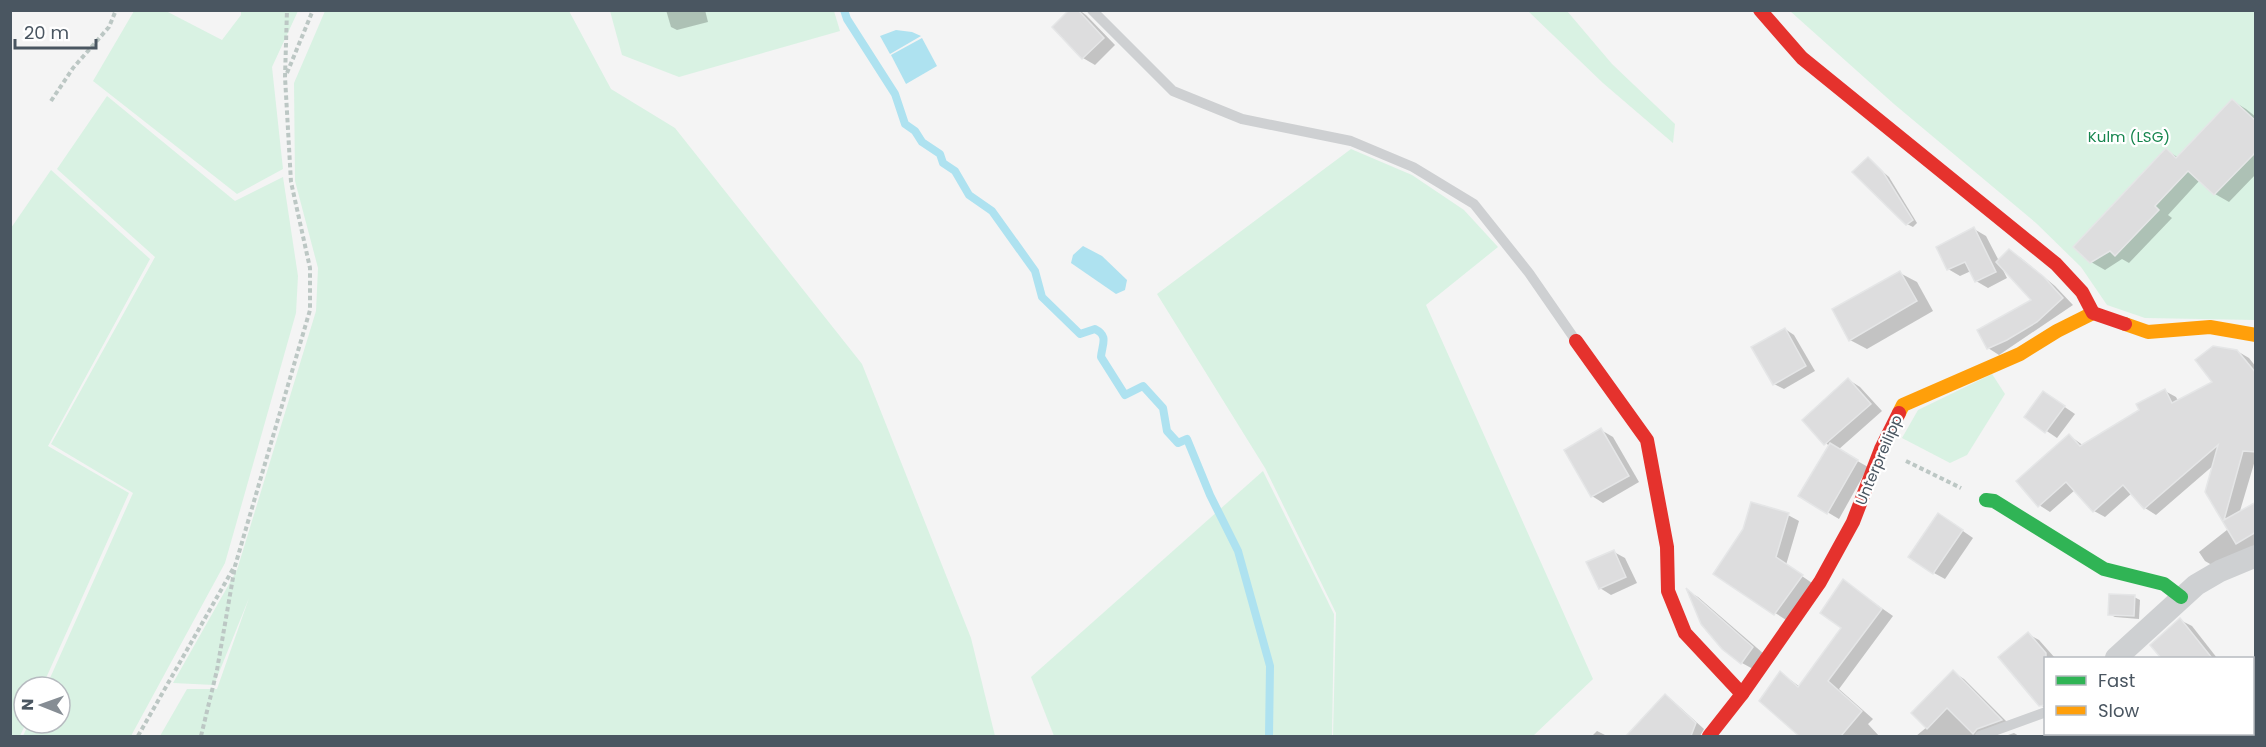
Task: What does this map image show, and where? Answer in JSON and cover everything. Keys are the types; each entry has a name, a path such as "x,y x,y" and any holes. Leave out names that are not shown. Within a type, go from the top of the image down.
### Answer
{"street":[{"path":"1761,12 1802,58 2056,264 2082,292 2093,313 2148,332 2210,327 2256,334"},
{"name":"Unterpreilipp","path":"1709,736 1742,694 1820,582 1853,522 1881,449 1903,405 2020,354 2057,331 2093,313"},
{"path":"1576,340 1647,440 1667,547 1668,591 1685,633 1709,662 1742,694"},
{"path":"1986,500 1994,501 2104,569 2164,584 2181,597"},
{"path":"2117,657 2196,585 2220,571 2256,556"}],"lane":[{"path":"1092,10 1173,92 1242,119 1351,141 1413,167 1474,204 1529,273 1576,340"},
{"path":"1980,736 2044,713"}],"path":[{"path":"51,101 73,68 109,27 116,10"},
{"path":"201,736 217,670 235,566 310,310 310,268 291,182 285,77 287,10"},
{"path":"285,77 313,10"},
{"path":"1881,449 1986,500"},
{"path":"138,736 235,566"}],"green space":[{"path":"134,11 166,11 222,40 241,15 241,11 298,11 272,67 283,169 237,194 93,81"},
{"path":"325,11 569,11 611,89 675,128 862,364 971,638 995,736 160,736 187,689 217,689 249,598 214,685 173,683 237,570 316,311 318,268 295,181 294,83"},
{"path":"610,11 834,11 840,31 679,77 622,55"},
{"path":"1528,11 1567,11 1612,64 1675,124 1673,143 1603,83"},
{"name":"Kulm (LSG)","path":"1790,11 2255,11 2255,320 2145,318 2107,305 2081,267 2036,223 1894,104"},
{"path":"107,96 235,201 283,177 298,276 296,313 225,563 131,736 23,736 72,735 72,675 51,675 133,493 51,444 155,257 57,169"},
{"path":"1351,149 1412,175 1464,210 1498,247 1426,305 1593,679 1533,736 1333,736 1336,613 1265,468 1157,294"},
{"path":"51,170 150,259 48,446 129,493 47,675 12,675 12,735 20,736 11,736 11,228"},
{"path":"1992,374 2005,394 1967,455 1950,463 1902,438 1918,410"},
{"path":"1263,471 1334,614 1332,736 1054,736 1031,677"}],"water":[{"path":"896,30 921,36 890,54 880,36"},
{"path":"922,38 937,66 906,84 891,55"},
{"path":"1083,246 1102,256 1127,280 1125,290 1116,294 1071,263 1073,255"}],"building":[{"path":"1069,10 1078,10 1104,38 1082,59 1052,27"},
{"path":"2232,99 2256,121 2256,152 2214,195 2188,171 2155,206 2159,210 2115,256 2110,251 2090,263 2073,247 2166,148 2176,158"},
{"path":"1868,157 1883,172 1913,220 1906,225 1852,172"},
{"path":"1974,227 1996,272 1975,282 1965,262 1947,270 1936,247"},
{"path":"2009,249 2044,277 2063,298 2037,322 1987,349 1977,330 2031,300 1996,262"},
{"path":"1900,271 1917,301 1849,341 1832,309"},
{"path":"1785,328 1806,366 1773,385 1751,347"},
{"path":"2213,346 2237,350 2256,373 2256,452 2243,451 2224,520 2256,502 2256,532 2236,544 2205,492 2218,445 2144,509 2123,485 2093,512 2066,482 2038,507 2016,481 2069,434 2080,446 2139,410 2136,404 2165,389 2172,403 2212,382 2195,360"},
{"path":"1848,378 1871,404 1824,445 1802,420"},
{"path":"2043,391 2065,406 2045,433 2024,417"},
{"path":"1601,428 1629,476 1591,497 1564,450"},
{"path":"1830,443 1858,460 1827,514 1798,496"},
{"path":"1751,502 1789,513 1776,557 1803,575 1774,615 1713,574 1743,529"},
{"path":"1938,513 1963,530 1933,574 1908,557"},
{"path":"1614,550 1626,577 1599,589 1586,562"},
{"path":"1843,579 1882,609 1828,681 1862,711 1841,736 1799,736 1759,701 1780,671 1798,687 1841,628 1820,613"},
{"path":"1686,588 1753,647 1741,664 1722,649 1701,624"},
{"path":"2109,594 2135,595 2134,616 2108,615"},
{"path":"2180,618 2211,657 2160,657 2150,645"},
{"path":"2028,632 2046,653 2044,657 2044,705 2039,706 1998,657"},
{"path":"1953,670 2002,720 1977,729 1973,734 1947,708 1927,729 1911,713"},
{"path":"1665,694 1696,723 1691,736 1626,736"}],"waterway":[{"path":"844,10 847,19 895,94 905,124 915,131 922,142 940,154 943,163 955,171 969,195 992,211 1035,271 1042,297 1080,334 1095,329 1102,334 1104,341 1101,357 1125,395 1143,386 1163,408 1167,431 1178,443 1187,439 1210,495 1238,551 1270,666 1269,736"}],"traffic: fast":[{"path":"1986,500 1994,501 2104,569 2164,584 2181,597"}],"traffic: slow":[{"path":"1899,413 1903,405 2020,354 2057,331 2093,313"},
{"path":"2125,324 2148,332 2210,327 2256,335"}],"traffic: jam":[{"path":"1760,10 1802,58 2056,264 2082,292 2093,313 2125,324"},
{"path":"1576,341 1647,440 1667,547 1668,591 1685,633 1742,694"},
{"path":"1709,736 1742,694 1820,582 1853,522 1881,449 1899,413"}]}
